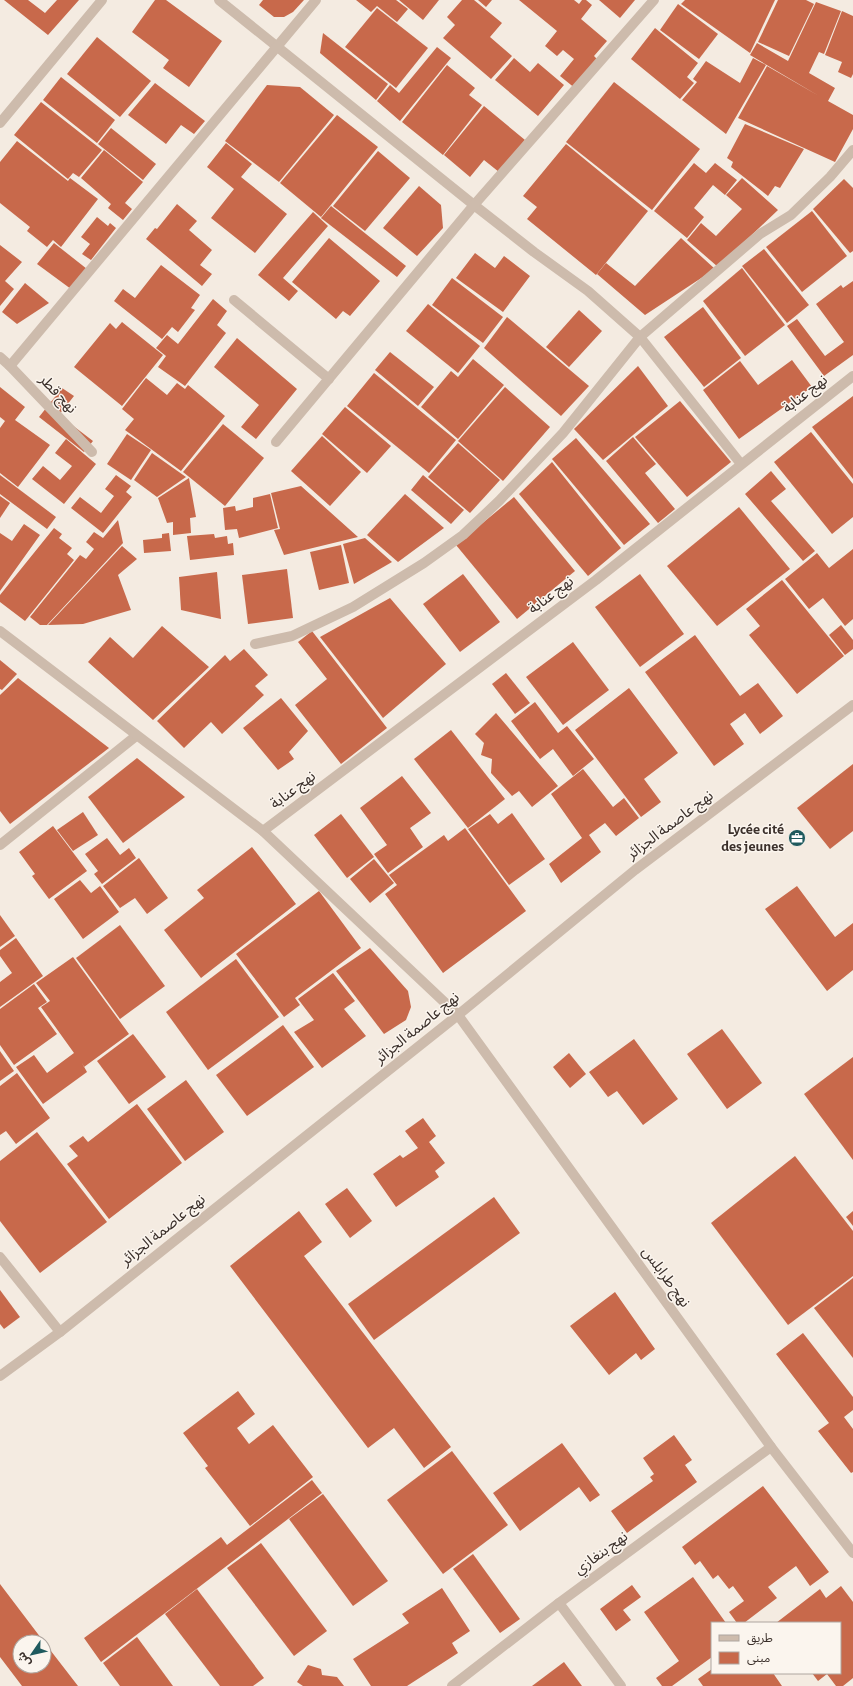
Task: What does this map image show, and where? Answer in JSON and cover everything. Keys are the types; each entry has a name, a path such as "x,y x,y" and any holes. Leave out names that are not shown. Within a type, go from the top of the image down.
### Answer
{"street":[{"path":"0,123 102,0"},
{"path":"219,0 474,205 534,252 588,291 640,338 741,464"},
{"path":"10,366 316,0"},
{"path":"276,442 474,205 654,0"},
{"path":"255,644 292,636 353,607 424,563 463,535 499,501 563,433 640,338 760,234 796,210 830,177 853,150"},
{"path":"234,300 329,379"},
{"name":"نهج قطر","path":"0,358 10,366 92,452"},
{"name":"نهج عنابة","path":"262,831 596,580 853,376"},
{"name":"نهج طرابلس","path":"0,631 262,831 458,1015 771,1447 853,1553"},
{"name":"نهج عاصمة الجزائر","path":"0,1376 60,1332 458,1015 635,870 853,705"},
{"path":"0,845 136,736"},
{"path":"0,1257 60,1332"},
{"name":"نهج بنغازي","path":"452,1686 559,1603 771,1447"},
{"path":"559,1603 620,1686"}],"building":[{"path":"4,0 28,0 45,13 57,0 79,0 48,35"},
{"path":"155,0 166,0 222,41 189,87 163,68 169,60 132,32"},
{"path":"263,0 304,0 293,12 284,17 274,17 259,5"},
{"path":"356,0 396,0 408,9 397,22 377,6 371,12"},
{"path":"399,0 439,0 423,20"},
{"path":"462,0 474,0 502,23 490,37 512,56 491,79 443,38 455,25 447,17"},
{"path":"478,0 492,0 486,7"},
{"path":"519,0 574,0 579,4 582,0 586,0 592,5 581,19 607,41 594,56 599,61 576,89 560,76 574,59 563,50 557,56 545,46 557,31"},
{"path":"599,0 635,0 620,18"},
{"path":"685,0 775,0 750,53 681,4"},
{"path":"778,0 806,0 814,4 789,56 758,42"},
{"path":"816,2 841,11 824,54 819,52 809,73 835,88 828,101 853,115 853,129 835,162 738,118 767,66 819,96 750,55 757,43 788,61"},
{"path":"678,4 718,34 699,59 660,30"},
{"path":"377,8 428,48 396,88 345,47"},
{"path":"842,11 853,16 853,74 851,78 838,72 842,62 825,55"},
{"path":"655,28 698,63 687,77 694,83 680,99 631,59"},
{"path":"323,33 388,84 376,100 320,53"},
{"path":"97,37 151,81 120,117 67,74"},
{"path":"437,47 451,58 400,121 377,101 390,85 399,93"},
{"path":"514,58 530,72 538,63 564,85 538,116 495,80"},
{"path":"753,58 766,65 726,134 682,100 697,82 693,79 706,61 740,83"},
{"path":"447,65 475,88 469,95 482,105 443,155 402,122"},
{"path":"61,77 115,120 97,143 43,100"},
{"path":"614,82 700,149 652,210 566,142"},
{"path":"155,83 205,121 194,134 181,125 166,144 128,115"},
{"path":"267,85 300,87 334,115 279,182 225,141"},
{"path":"41,102 102,150 79,177 73,173 68,179 14,135"},
{"path":"484,106 525,140 499,172 484,160 470,177 444,155"},
{"path":"337,115 378,147 321,217 280,183"},
{"path":"745,124 804,149 780,188 775,186 768,196 731,167 733,162 727,158"},
{"path":"111,128 156,164 143,180 98,144"},
{"path":"17,141 68,181 70,178 98,199 61,247 53,240 47,247 27,231 30,227 0,203 0,162"},
{"path":"226,143 252,164 241,177 287,214 255,253 211,218 234,189 207,167"},
{"path":"566,144 648,211 596,275 527,219 537,207 523,196"},
{"path":"104,150 143,182 125,203 132,209 123,220 108,208 111,204 81,178"},
{"path":"378,151 410,178 365,231 333,206"},
{"path":"694,163 706,173 715,163 737,180 725,195 713,185 694,208 704,217 687,238 654,211"},
{"path":"742,178 778,210 718,267 687,240 701,223 716,236 742,209 726,195"},
{"path":"844,179 853,188 853,251 850,253 813,209"},
{"path":"419,186 441,205 443,228 417,256 383,228"},
{"path":"177,204 197,221 189,230 212,250 200,265 212,274 202,286 146,239 155,228 157,229"},
{"path":"331,206 406,266 397,277 321,218"},
{"path":"812,211 847,256 802,292 766,247"},
{"path":"313,212 328,226 283,278 298,291 289,301 258,275"},
{"path":"97,217 108,226 110,223 116,228 91,260 82,254 90,244 81,237"},
{"path":"329,238 380,281 350,316 343,311 336,319 292,282"},
{"path":"681,238 715,269 645,315 597,274 606,263 635,286"},
{"path":"54,243 87,269 71,289 37,264"},
{"path":"0,245 22,262 5,281 14,289 0,306"},
{"path":"764,249 809,305 787,323 742,266"},
{"path":"475,253 495,268 504,256 530,276 503,312 456,278"},
{"path":"161,265 200,295 191,308 195,310 178,332 172,327 162,339 114,301 123,289 135,298"},
{"path":"742,268 785,325 745,356 703,301"},
{"path":"452,278 503,317 483,343 432,305"},
{"path":"853,281 853,355 824,376 787,326 797,319 825,356 844,342 816,304 841,285 843,288"},
{"path":"25,283 49,303 17,324 2,312"},
{"path":"213,299 227,311 217,325 226,333 185,386 158,367 166,356 156,348 167,335 178,344"},
{"path":"428,304 480,346 458,373 406,331"},
{"path":"703,307 741,358 704,387 664,337"},
{"path":"579,310 602,331 569,367 546,347"},
{"path":"507,317 589,386 561,416 484,348"},
{"path":"122,322 163,355 122,406 74,367 110,323 116,329"},
{"path":"237,338 297,389 256,439 241,427 259,405 214,367"},
{"path":"390,352 434,387 418,406 375,370"},
{"path":"473,359 504,385 458,439 421,407 451,371 458,377"},
{"path":"792,360 812,387 739,439 703,390 740,361 758,385"},
{"path":"638,366 668,406 603,460 574,429"},
{"path":"374,373 456,440 429,473 347,406"},
{"path":"146,378 167,395 177,383 185,389 188,385 225,416 181,471 125,430 134,419 122,409"},
{"path":"0,387 25,407 15,420 50,445 18,487 0,473 0,428 5,421 0,417"},
{"path":"505,387 550,427 503,481 458,441"},
{"path":"62,388 74,396 59,415 93,441 84,452 39,417"},
{"path":"853,396 853,479 812,427"},
{"path":"680,401 731,462 687,497 635,437"},
{"path":"345,407 391,446 367,473 322,434"},
{"path":"223,424 264,458 225,506 183,472"},
{"path":"811,432 853,484 853,517 832,534 774,462"},
{"path":"127,434 151,450 131,480 107,464"},
{"path":"322,436 361,472 330,506 291,471"},
{"path":"633,437 656,464 645,473 675,509 658,523 606,461"},
{"path":"576,438 650,524 624,545 552,459"},
{"path":"66,439 96,464 64,504 32,479 43,466 60,480 72,466 55,453"},
{"path":"458,443 500,480 470,513 428,477"},
{"path":"152,453 186,477 157,497 134,480"},
{"path":"552,462 621,548 588,576 519,494"},
{"path":"771,471 786,489 771,501 815,551 803,561 745,494"},
{"path":"0,475 56,517 47,529 0,494"},
{"path":"116,475 131,486 126,492 132,497 103,533 71,508 80,497 101,513 114,496 105,489"},
{"path":"423,475 464,510 451,524 411,490"},
{"path":"189,478 196,517 190,518 191,533 173,535 173,522 167,523 158,498"},
{"path":"301,486 358,537 284,555 274,530 280,529 271,493"},
{"path":"270,494 278,528 239,538 237,529 225,530 223,508 235,506 236,511 253,507 253,498"},
{"path":"405,494 444,528 398,562 367,535"},
{"path":"0,496 10,503 0,518"},
{"path":"514,497 575,571 517,619 456,545"},
{"path":"739,507 790,569 717,626 667,566"},
{"path":"118,520 123,543 47,625 40,625 30,617 80,555 86,559 94,549 86,542 94,532 103,538"},
{"path":"24,524 40,535 0,591 0,533 12,541"},
{"path":"54,528 62,534 59,538 72,548 67,554 74,560 25,621 0,602 0,595"},
{"path":"169,533 171,551 144,553 143,540 162,538 162,534"},
{"path":"214,534 215,538 227,536 228,544 233,543 234,555 190,560 187,536"},
{"path":"365,538 392,562 354,584 343,544"},
{"path":"341,545 349,583 319,590 310,552"},
{"path":"122,546 137,559 118,575 131,610 83,624 48,625"},
{"path":"853,549 853,619 845,626 823,598 809,609 785,579 817,553 829,568"},
{"path":"287,569 293,618 248,624 242,575"},
{"path":"217,572 221,619 181,610 179,577"},
{"path":"463,574 500,622 460,652 423,604"},
{"path":"640,574 684,634 640,667 595,607"},
{"path":"782,580 844,656 797,694 749,635 760,626 746,609"},
{"path":"390,598 446,664 383,718 320,637"},
{"path":"841,625 853,640 853,649 845,655 829,635"},
{"path":"162,626 209,667 153,720 88,662 110,637 133,658"},
{"path":"312,631 387,728 341,764 295,705 327,679 298,642"},
{"path":"695,635 740,696 758,683 783,716 760,734 745,713 730,724 744,744 714,766 645,672"},
{"path":"573,642 609,690 563,725 526,677"},
{"path":"244,649 268,675 255,686 264,695 222,734 211,722 184,748 157,721 225,655 230,661"},
{"path":"0,660 17,674 2,690 0,689"},
{"path":"506,673 530,703 515,714 492,684"},
{"path":"18,678 109,748 10,824 0,811 0,695"},
{"path":"629,688 678,753 644,779 661,802 641,817 575,730"},
{"path":"281,698 308,731 289,752 294,759 278,770 243,728"},
{"path":"535,702 558,733 567,726 594,759 573,776 553,749 540,759 511,721"},
{"path":"496,713 558,786 532,807 519,791 512,796 491,773 492,759 481,755 484,743 475,734"},
{"path":"451,730 505,799 468,828 414,759"},
{"path":"137,758 185,797 123,843 88,797"},
{"path":"853,764 853,831 830,849 797,808"},
{"path":"583,769 613,807 624,798 639,818 616,836 605,823 589,835 601,852 561,883 549,864 582,838 551,794"},
{"path":"402,776 431,813 410,828 423,847 388,873 374,854 387,845 360,808"},
{"path":"83,812 98,835 73,851 57,830"},
{"path":"512,813 545,859 509,885 468,829 490,814 498,824"},
{"path":"341,814 374,857 347,878 314,835"},
{"path":"53,826 87,871 49,899 32,876 35,874 19,852"},
{"path":"465,828 526,911 443,973 385,894 397,885 389,875 444,835 448,841"},
{"path":"107,838 120,855 129,848 136,858 102,884 94,874 98,871 85,854"},
{"path":"252,847 296,904 201,978 164,930 204,898 197,890"},
{"path":"139,858 168,898 147,914 135,898 120,908 103,886"},
{"path":"374,859 394,883 370,903 350,879"},
{"path":"80,880 91,893 100,886 119,912 83,939 54,899"},
{"path":"797,886 835,937 853,923 853,970 827,991 765,909"},
{"path":"319,891 361,948 295,998 300,1005 284,1017 236,954"},
{"path":"0,915 15,936 0,947"},
{"path":"120,925 165,986 120,1019 76,958"},
{"path":"16,938 43,976 0,1007 0,982 12,973 0,956 0,950"},
{"path":"370,948 408,991 411,1007 406,1020 384,1034 336,971"},
{"path":"73,957 129,1034 84,1067 87,1072 43,1104 16,1067 34,1055 47,1073 74,1053 41,1007 50,1001 36,983"},
{"path":"236,959 279,1017 208,1070 166,1012"},
{"path":"333,973 355,1001 344,1009 366,1036 322,1068 294,1032 314,1020 298,999"},
{"path":"34,984 47,1002 38,1008 57,1034 14,1065 0,1045 0,1009"},
{"path":"283,1025 314,1067 247,1116 216,1075"},
{"path":"722,1029 762,1083 727,1109 687,1054"},
{"path":"133,1034 166,1077 129,1104 97,1061"},
{"path":"634,1039 678,1099 643,1125 617,1091 608,1097 589,1072"},
{"path":"0,1051 14,1071 0,1081"},
{"path":"569,1053 586,1074 570,1088 553,1067"},
{"path":"853,1057 853,1160 804,1094"},
{"path":"17,1073 50,1118 16,1144 6,1131 0,1135 0,1086"},
{"path":"186,1080 224,1132 185,1161 147,1109"},
{"path":"137,1104 182,1163 109,1219 67,1164 78,1156 69,1146 83,1136 88,1142"},
{"path":"423,1118 436,1136 429,1142 445,1163 435,1171 439,1177 396,1207 373,1174 400,1155 403,1158 418,1148 405,1131"},
{"path":"37,1132 107,1222 40,1273 0,1221 0,1161"},
{"path":"795,1156 853,1231 853,1276 788,1325 711,1223"},
{"path":"347,1188 372,1221 350,1238 325,1204"},
{"path":"494,1197 520,1233 374,1340 348,1304"},
{"path":"299,1211 322,1242 304,1256 451,1447 424,1468 394,1428 368,1448 230,1266"},
{"path":"853,1211 853,1226 846,1217"},
{"path":"853,1278 853,1358 814,1308"},
{"path":"0,1290 20,1317 4,1329 0,1324"},
{"path":"615,1292 655,1349 641,1360 636,1353 609,1375 570,1326"},
{"path":"803,1333 853,1397 853,1410 844,1417 853,1429 853,1472 851,1473 818,1431 829,1423 776,1354"},
{"path":"238,1391 255,1414 237,1428 249,1444 273,1425 313,1477 250,1526 205,1468 208,1466 183,1433"},
{"path":"674,1435 692,1460 685,1465 697,1482 627,1533 611,1511 653,1481 650,1477 654,1474 643,1458"},
{"path":"562,1443 600,1495 590,1502 579,1487 520,1531 493,1493"},
{"path":"452,1451 508,1525 443,1574 387,1500"},
{"path":"312,1480 322,1493 101,1662 84,1638 221,1537 227,1545"},
{"path":"763,1486 829,1572 810,1586 796,1566 768,1587 777,1598 745,1622 736,1622 729,1612 744,1601 733,1586 729,1589 718,1575 713,1579 700,1561 695,1565 682,1547"},
{"path":"323,1494 388,1581 353,1606 289,1519"},
{"path":"261,1543 327,1631 294,1656 227,1568"},
{"path":"473,1554 520,1619 500,1633 453,1569"},
{"path":"693,1577 725,1622 711,1622 711,1658 672,1686 662,1686 656,1678 679,1661 644,1612"},
{"path":"0,1584 38,1634 12,1634 12,1673 0,1657"},
{"path":"632,1585 641,1597 623,1610 631,1620 616,1631 600,1609"},
{"path":"841,1586 853,1602 853,1678 843,1686 836,1686 827,1674 841,1674 841,1622 777,1622 820,1589 826,1598"},
{"path":"442,1588 470,1631 452,1643 458,1653 407,1686 371,1686 353,1659 409,1623 402,1614"},
{"path":"197,1589 264,1678 253,1686 220,1686 165,1614"},
{"path":"137,1637 173,1686 120,1686 103,1663"},
{"path":"52,1652 78,1686 22,1686 13,1674 52,1674"},
{"path":"564,1662 582,1686 532,1686"},
{"path":"308,1665 321,1669 322,1675 337,1677 344,1686 303,1686 297,1682"},
{"path":"711,1670 711,1674 774,1674 782,1686 703,1686 698,1679"},
{"path":"813,1674 827,1674 818,1681"}],"place":[{"name":"Lycée cité des jeunes","path":"797,838"}]}
